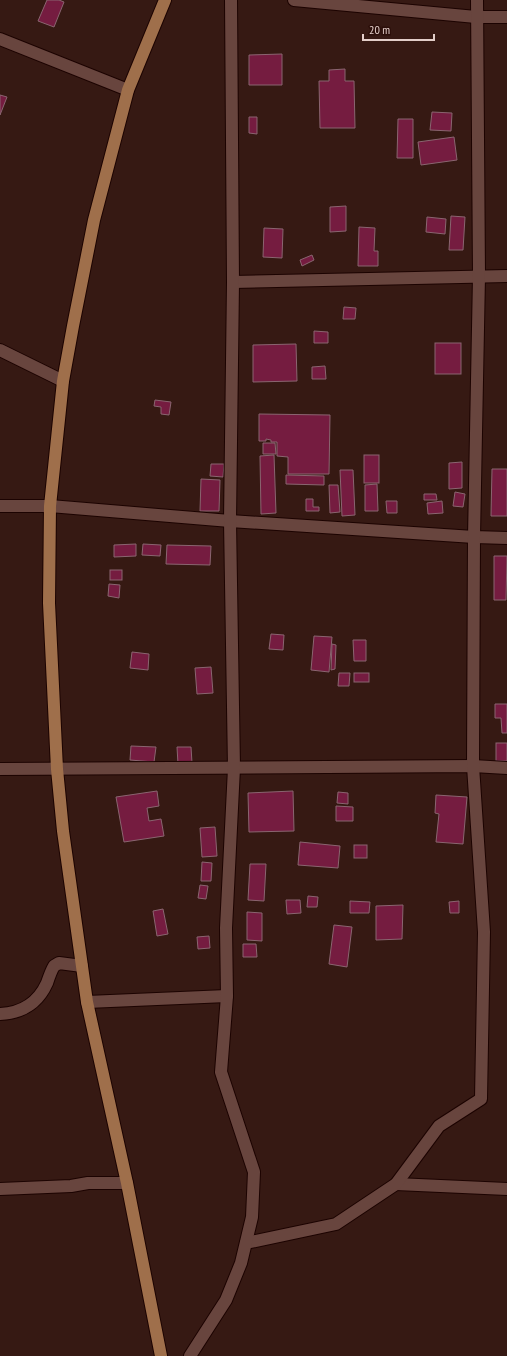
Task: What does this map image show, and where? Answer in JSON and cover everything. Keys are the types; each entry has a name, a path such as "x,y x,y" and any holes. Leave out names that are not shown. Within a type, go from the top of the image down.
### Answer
{"main road":[{"path":"161,1356 127,1183 87,1002 63,831 57,769 49,603 50,506 63,381 94,220 128,90 165,0"}],"street":[{"path":"190,1356 226,1300 241,1263 252,1217 254,1172 221,1072 227,996 226,928 234,768 230,521 233,282 231,0"},
{"path":"294,0 476,17 507,17"},
{"path":"246,1243 336,1224 396,1184 439,1126 481,1099 484,932 473,766 474,537 479,276 477,0"},
{"path":"0,39 128,90"},
{"path":"233,282 507,276"},
{"path":"0,350 63,381"},
{"path":"0,506 50,506 230,521 507,538"},
{"path":"0,769 473,766 507,768"},
{"path":"0,1014 16,1012 29,1006 39,996 54,966 59,963 82,966"},
{"path":"87,1002 227,996"},
{"path":"0,1189 71,1186 88,1183 127,1183"},
{"path":"396,1184 507,1189"}],"building":[{"path":"47,0 59,0 64,2 54,27 38,21"},
{"path":"282,54 282,85 249,85 249,55"},
{"path":"345,69 345,81 354,81 355,128 320,128 319,81 329,81 329,70"},
{"path":"0,95 7,97 0,115"},
{"path":"432,112 452,113 451,131 430,130"},
{"path":"249,117 257,117 257,134 249,133"},
{"path":"398,119 413,119 413,158 397,158"},
{"path":"454,137 457,160 421,165 418,142"},
{"path":"346,206 346,231 330,232 330,207"},
{"path":"451,216 465,217 463,250 449,250"},
{"path":"427,217 446,219 445,234 426,232"},
{"path":"359,227 375,228 374,251 378,251 378,266 358,266"},
{"path":"264,228 283,229 282,258 263,257"},
{"path":"312,255 314,260 302,266 300,260"},
{"path":"344,307 356,308 355,319 343,319"},
{"path":"314,331 328,332 328,343 314,343"},
{"path":"435,343 461,343 461,374 435,374"},
{"path":"296,344 297,381 253,382 253,345"},
{"path":"325,366 326,379 312,379 312,367"},
{"path":"155,400 171,402 169,415 161,414 161,407 154,406"},
{"path":"259,414 330,415 329,474 288,474 288,457 277,456 277,442 271,442 271,440 266,439 266,441 259,441"},
{"path":"263,443 275,443 276,454 263,454"},
{"path":"274,455 276,513 261,514 260,456"},
{"path":"364,455 379,455 379,483 364,483"},
{"path":"462,462 462,488 449,489 449,463"},
{"path":"211,464 224,464 223,477 210,476"},
{"path":"492,469 507,469 507,516 491,516"},
{"path":"340,470 353,470 355,515 342,516"},
{"path":"286,475 324,476 324,485 286,484"},
{"path":"201,479 220,480 219,511 200,511"},
{"path":"377,484 378,511 365,511 365,485"},
{"path":"329,485 338,485 340,512 330,513"},
{"path":"455,492 465,494 463,507 453,506"},
{"path":"424,494 436,494 437,500 424,500"},
{"path":"306,499 313,499 313,507 319,507 319,511 306,511"},
{"path":"386,501 397,501 397,513 387,513"},
{"path":"442,501 443,513 428,514 427,503"},
{"path":"136,544 136,556 114,557 114,545"},
{"path":"143,544 161,545 160,556 142,555"},
{"path":"167,545 211,546 210,565 166,564"},
{"path":"494,556 507,556 506,600 494,600"},
{"path":"110,570 122,570 122,580 110,580"},
{"path":"109,584 120,585 119,598 108,596"},
{"path":"271,634 284,635 283,650 269,649"},
{"path":"314,636 332,637 329,672 311,670"},
{"path":"353,640 366,640 366,661 354,661"},
{"path":"332,644 336,645 335,669 331,670"},
{"path":"132,652 149,654 148,670 130,668"},
{"path":"211,667 213,693 197,694 195,668"},
{"path":"339,673 350,673 349,686 338,686"},
{"path":"354,673 369,673 369,682 354,682"},
{"path":"495,704 507,704 507,733 502,733 501,718 495,718"},
{"path":"496,743 507,743 507,761 496,761"},
{"path":"131,746 156,747 154,762 130,760"},
{"path":"177,747 191,747 192,763 178,764"},
{"path":"157,791 159,806 147,808 149,821 161,819 164,836 124,842 116,797"},
{"path":"293,791 294,831 249,832 248,793"},
{"path":"338,792 348,793 348,804 337,803"},
{"path":"436,795 467,797 463,844 436,842 439,814 435,813"},
{"path":"336,806 353,807 353,821 336,821"},
{"path":"215,827 217,856 202,857 200,828"},
{"path":"300,842 340,846 338,868 298,865"},
{"path":"354,845 367,845 367,858 354,858"},
{"path":"202,862 212,863 211,881 201,881"},
{"path":"250,864 266,864 264,901 248,900"},
{"path":"200,885 208,886 206,899 198,898"},
{"path":"308,896 318,897 317,907 307,907"},
{"path":"286,900 300,900 301,913 287,914"},
{"path":"350,901 370,902 369,913 350,913"},
{"path":"459,901 459,913 450,913 449,902"},
{"path":"403,905 402,939 376,940 376,906"},
{"path":"163,909 168,934 157,936 153,911"},
{"path":"247,912 262,913 262,941 247,940"},
{"path":"334,925 352,927 347,967 329,964"},
{"path":"209,936 210,948 198,949 197,937"},
{"path":"243,944 256,944 257,957 243,957"}]}
